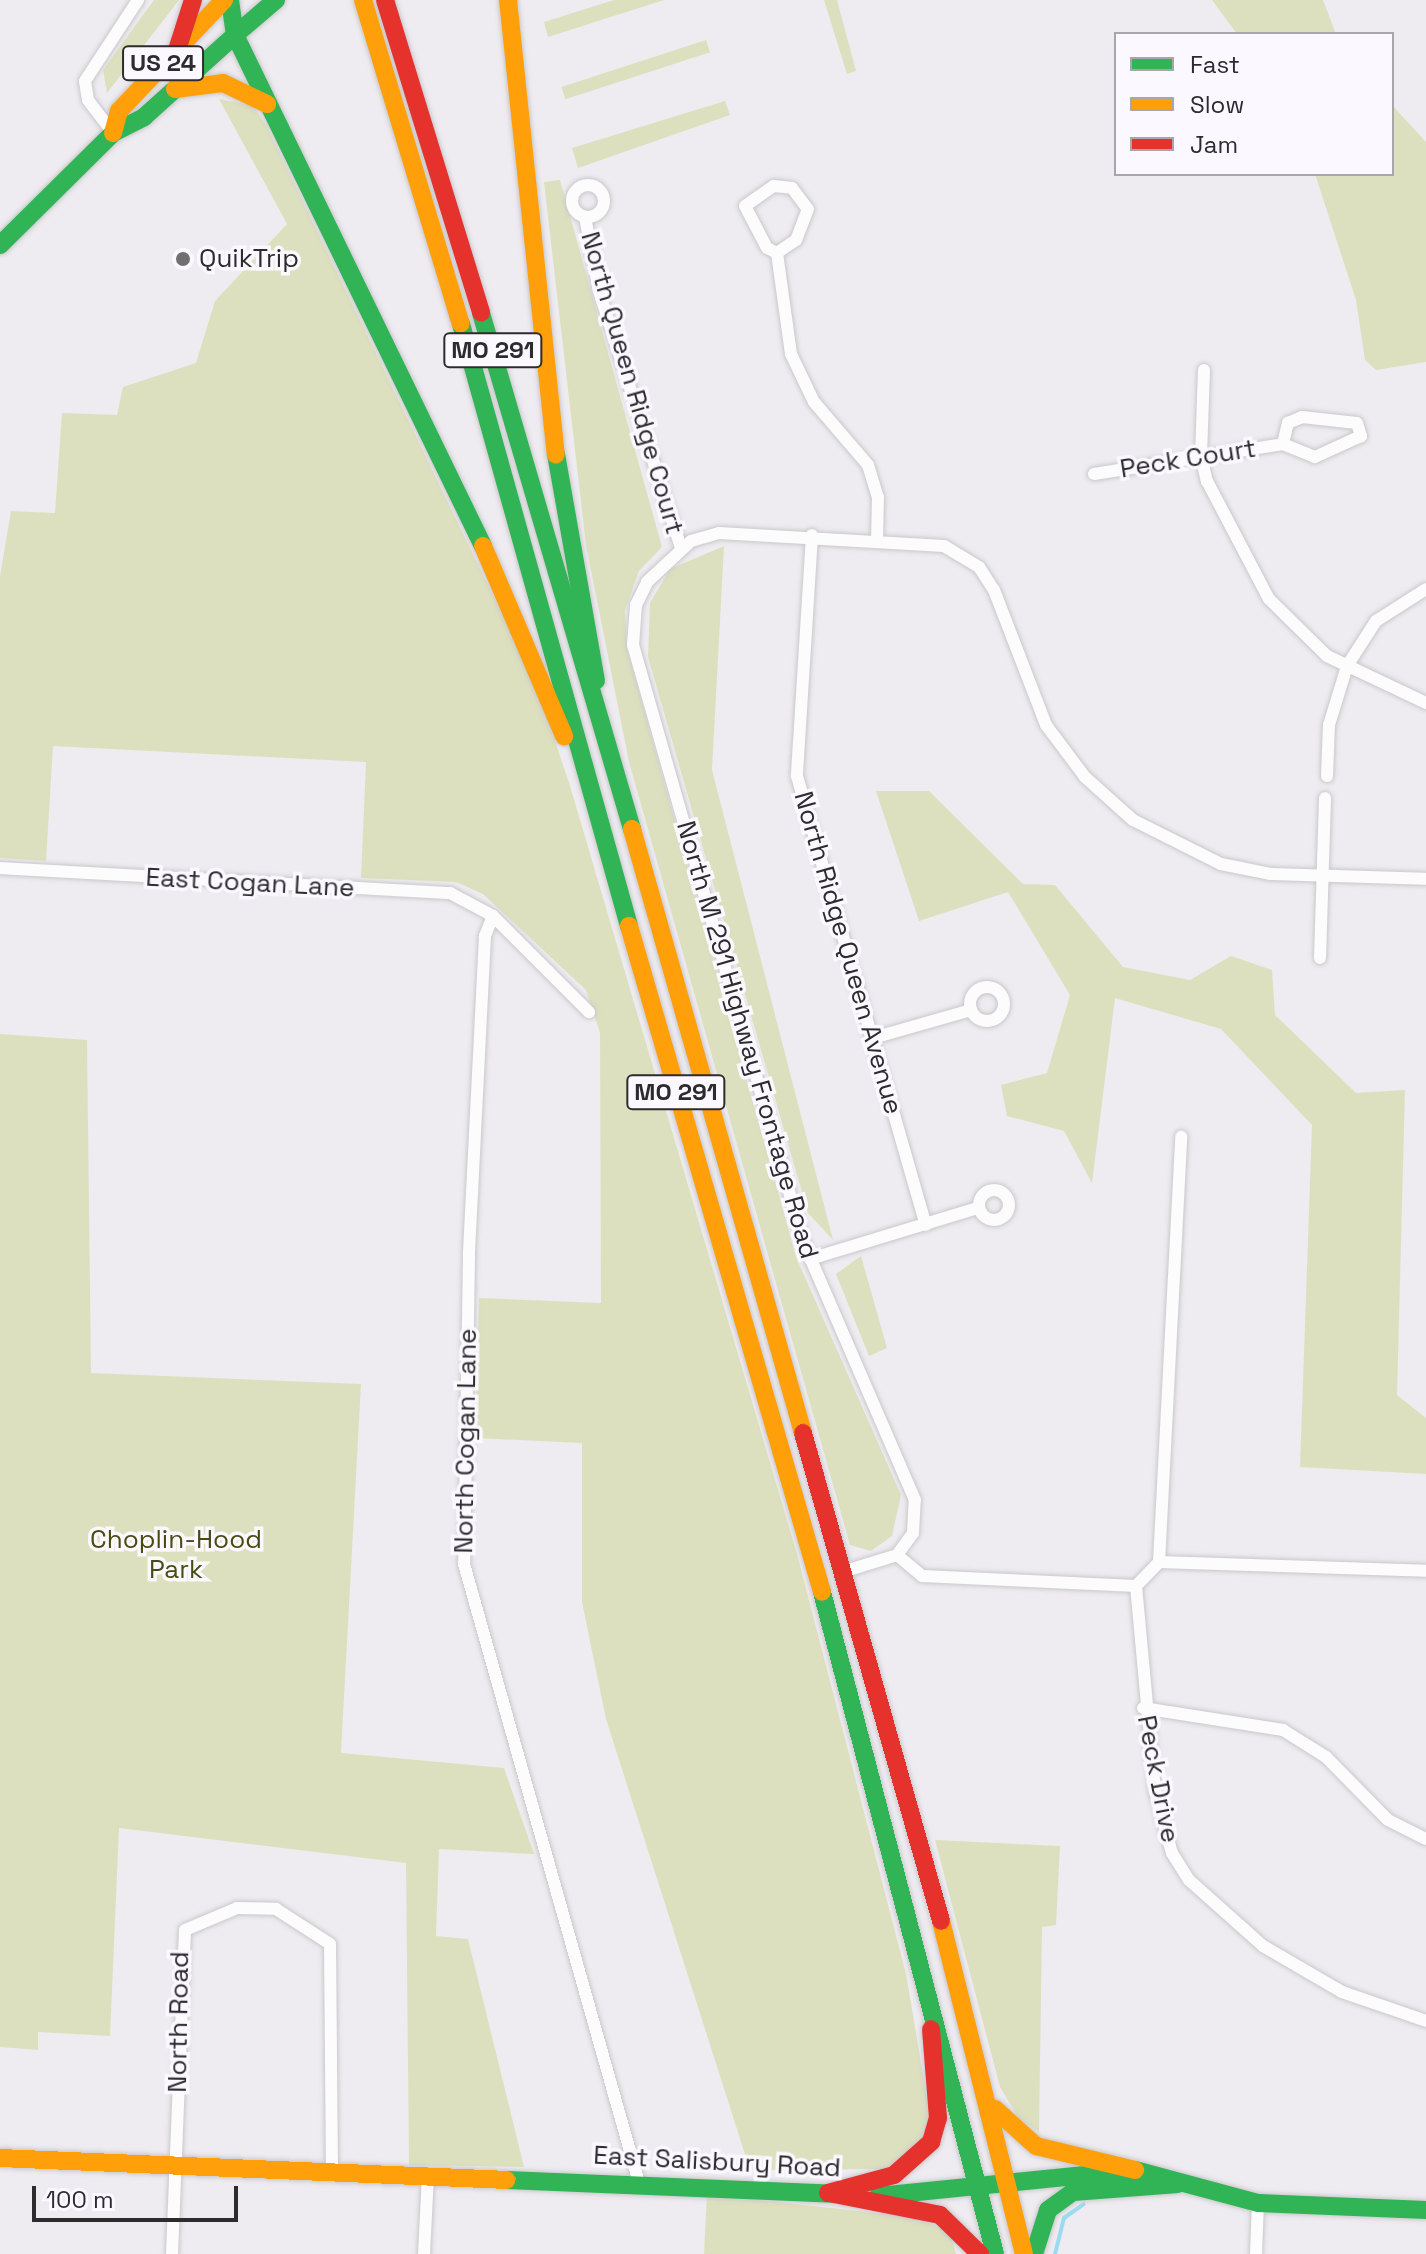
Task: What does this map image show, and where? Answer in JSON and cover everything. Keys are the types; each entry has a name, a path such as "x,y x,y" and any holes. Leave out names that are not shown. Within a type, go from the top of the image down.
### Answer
{"main road":[{"path":"178,47 193,0"},
{"name":"US 24","path":"113,133 119,111 227,0"},
{"path":"227,0 235,35 267,104 508,597 611,864"},
{"name":"US 24","path":"0,245 113,133 175,89 276,0"},
{"name":"MO 291","path":"363,0 519,515 611,864 929,1980 995,2254"},
{"name":"MO 291","path":"385,0 595,702 985,2083 1011,2181 1024,2254"},
{"path":"508,0 558,469 568,548 596,652 595,702"},
{"path":"175,89 223,83 267,104"},
{"path":"828,2193 906,2169 931,2142 938,2118 929,1980"},
{"path":"985,2083 1002,2121 1024,2140 1135,2170"},
{"name":"East Salisbury Road","path":"0,2158 176,2168 639,2183 892,2196 1135,2170 1258,2203 1426,2210"},
{"path":"1034,2254 1048,2210 1073,2192 1178,2184"},
{"path":"828,2193 940,2215 980,2254"}],"street":[{"path":"113,133 88,100 85,81 138,0"},
{"path":"774,186 792,188 808,209 796,240 777,253 767,248 745,206 774,186"},
{"name":"North Queen Ridge Court","path":"585,217 599,291 681,548"},
{"path":"777,253 791,354 803,378 875,480 877,540"},
{"path":"1204,370 1201,456 1269,599 1308,641 1347,666 1426,703"},
{"name":"Peck Court","path":"1094,474 1283,444 1315,457 1361,436 1357,423 1302,417 1288,423 1283,444"},
{"path":"681,548 748,530 944,546 979,567 994,590 1046,725 1085,777 1133,820 1221,864 1320,875 1426,879"},
{"name":"North Ridge Queen Avenue","path":"812,535 797,776 926,1225"},
{"name":"North M 291 Highway Frontage Road","path":"681,548 636,605 633,645 810,1259 915,1500 913,1533 897,1555"},
{"path":"1327,776 1329,725 1347,666 1376,621 1426,589"},
{"path":"1320,958 1320,875 1325,798"},
{"name":"East Cogan Lane","path":"0,868 450,893 493,916 589,1012"},
{"name":"North Cogan Lane","path":"493,916 485,936 469,1256 464,1564 639,2183"},
{"path":"873,1038 971,1010"},
{"path":"839,1573 897,1555 922,1576 1136,1586 1159,1562 1181,1137"},
{"path":"810,1259 978,1208"},
{"path":"1159,1562 1426,1571"},
{"name":"Peck Drive","path":"1136,1586 1143,1708 1168,1843 1210,1904 1263,1946 1342,1992 1426,2021"},
{"path":"1143,1708 1283,1730 1326,1757 1388,1820 1426,1839"},
{"name":"North Road","path":"176,2168 179,1944 185,1930 237,1908 276,1909 330,1944 332,2173"},
{"path":"172,2254 176,2168"},
{"path":"424,2254 428,2176"},
{"path":"1256,2254 1258,2203"}],"green space":[{"path":"154,0 179,0 107,93 103,70"},
{"path":"614,0 664,0 548,37 544,22"},
{"path":"824,0 837,0 856,71 847,74"},
{"path":"1212,0 1323,0 1335,32 1236,32"},
{"path":"706,40 710,52 565,99 561,87"},
{"path":"219,99 252,105 266,125 537,687 570,786 797,1554 906,1974 930,2115 927,2139 886,2169 750,2170 606,1719 582,1602 582,1443 475,1438 479,1298 601,1303 600,1033 586,990 483,894 456,882 361,878 366,762 53,746 46,861 0,858 0,576 11,511 55,513 62,413 117,415 123,387 196,363 215,301 287,224"},
{"path":"725,101 730,115 578,168 572,148"},
{"path":"1394,107 1426,142 1426,362 1376,370 1365,360 1356,300 1316,176 1394,176"},
{"path":"560,180 662,547 639,571 625,610 627,649 796,1257 901,1495 892,1536 871,1551 850,1545 629,762 586,545 544,182"},
{"path":"724,546 712,770 833,1240 808,1213 648,657 650,603 670,569"},
{"path":"876,791 929,791 1023,884 1055,885 1123,967 1190,980 1231,956 1272,970 1275,1015 1356,1093 1405,1090 1397,1395 1426,1418 1426,1474 1300,1467 1312,1125 1221,1029 1115,998 1092,1183 1064,1131 1007,1116 1001,1085 1047,1073 1070,995 1008,892 919,921"},
{"name":"Choplin-Hood Park","path":"0,1034 87,1040 91,1373 361,1384 341,1753 504,1768 534,1854 439,1849 436,1936 468,1939 524,2167 409,2165 406,1863 119,1828 110,2036 38,2032 38,2050 0,2047"},
{"path":"861,1256 887,1348 869,1356 836,1274"},
{"path":"935,1840 1060,1846 1056,1925 1042,1927 1039,2132 1018,2117 1000,2087"},
{"path":"707,2194 920,2218 951,2234 956,2254 704,2254"}],"waterway":[{"path":"1055,2254 1064,2218 1084,2204"}],"traffic: fast":[{"path":"230,0 235,35 483,546"},
{"path":"235,35 276,0"},
{"path":"0,245 113,133 144,117 235,35"},
{"path":"481,313 632,829"},
{"path":"461,324 629,926"},
{"path":"556,454 596,681"},
{"path":"822,1592 995,2254"},
{"path":"878,2196 1135,2170 1258,2203 1426,2210"},
{"path":"507,2180 840,2194"},
{"path":"1034,2254 1048,2210 1073,2192 1178,2184"}],"traffic: slow":[{"path":"113,133 119,111 224,0"},
{"path":"363,0 461,324"},
{"path":"508,0 556,454"},
{"path":"175,89 223,83 267,104"},
{"path":"483,546 564,736"},
{"path":"632,829 803,1433"},
{"path":"629,926 822,1592"},
{"path":"941,1921 1024,2254"},
{"path":"995,2109 1036,2146 1135,2170"},
{"path":"0,2158 507,2180"}],"traffic: jam":[{"path":"178,47 193,0"},
{"path":"385,0 481,313"},
{"path":"803,1433 941,1921"},
{"path":"828,2193 894,2175 931,2142 938,2118 931,2029"},
{"path":"829,2193 940,2215 980,2254"}],"place":[{"name":"QuikTrip","path":"183,259"}]}
